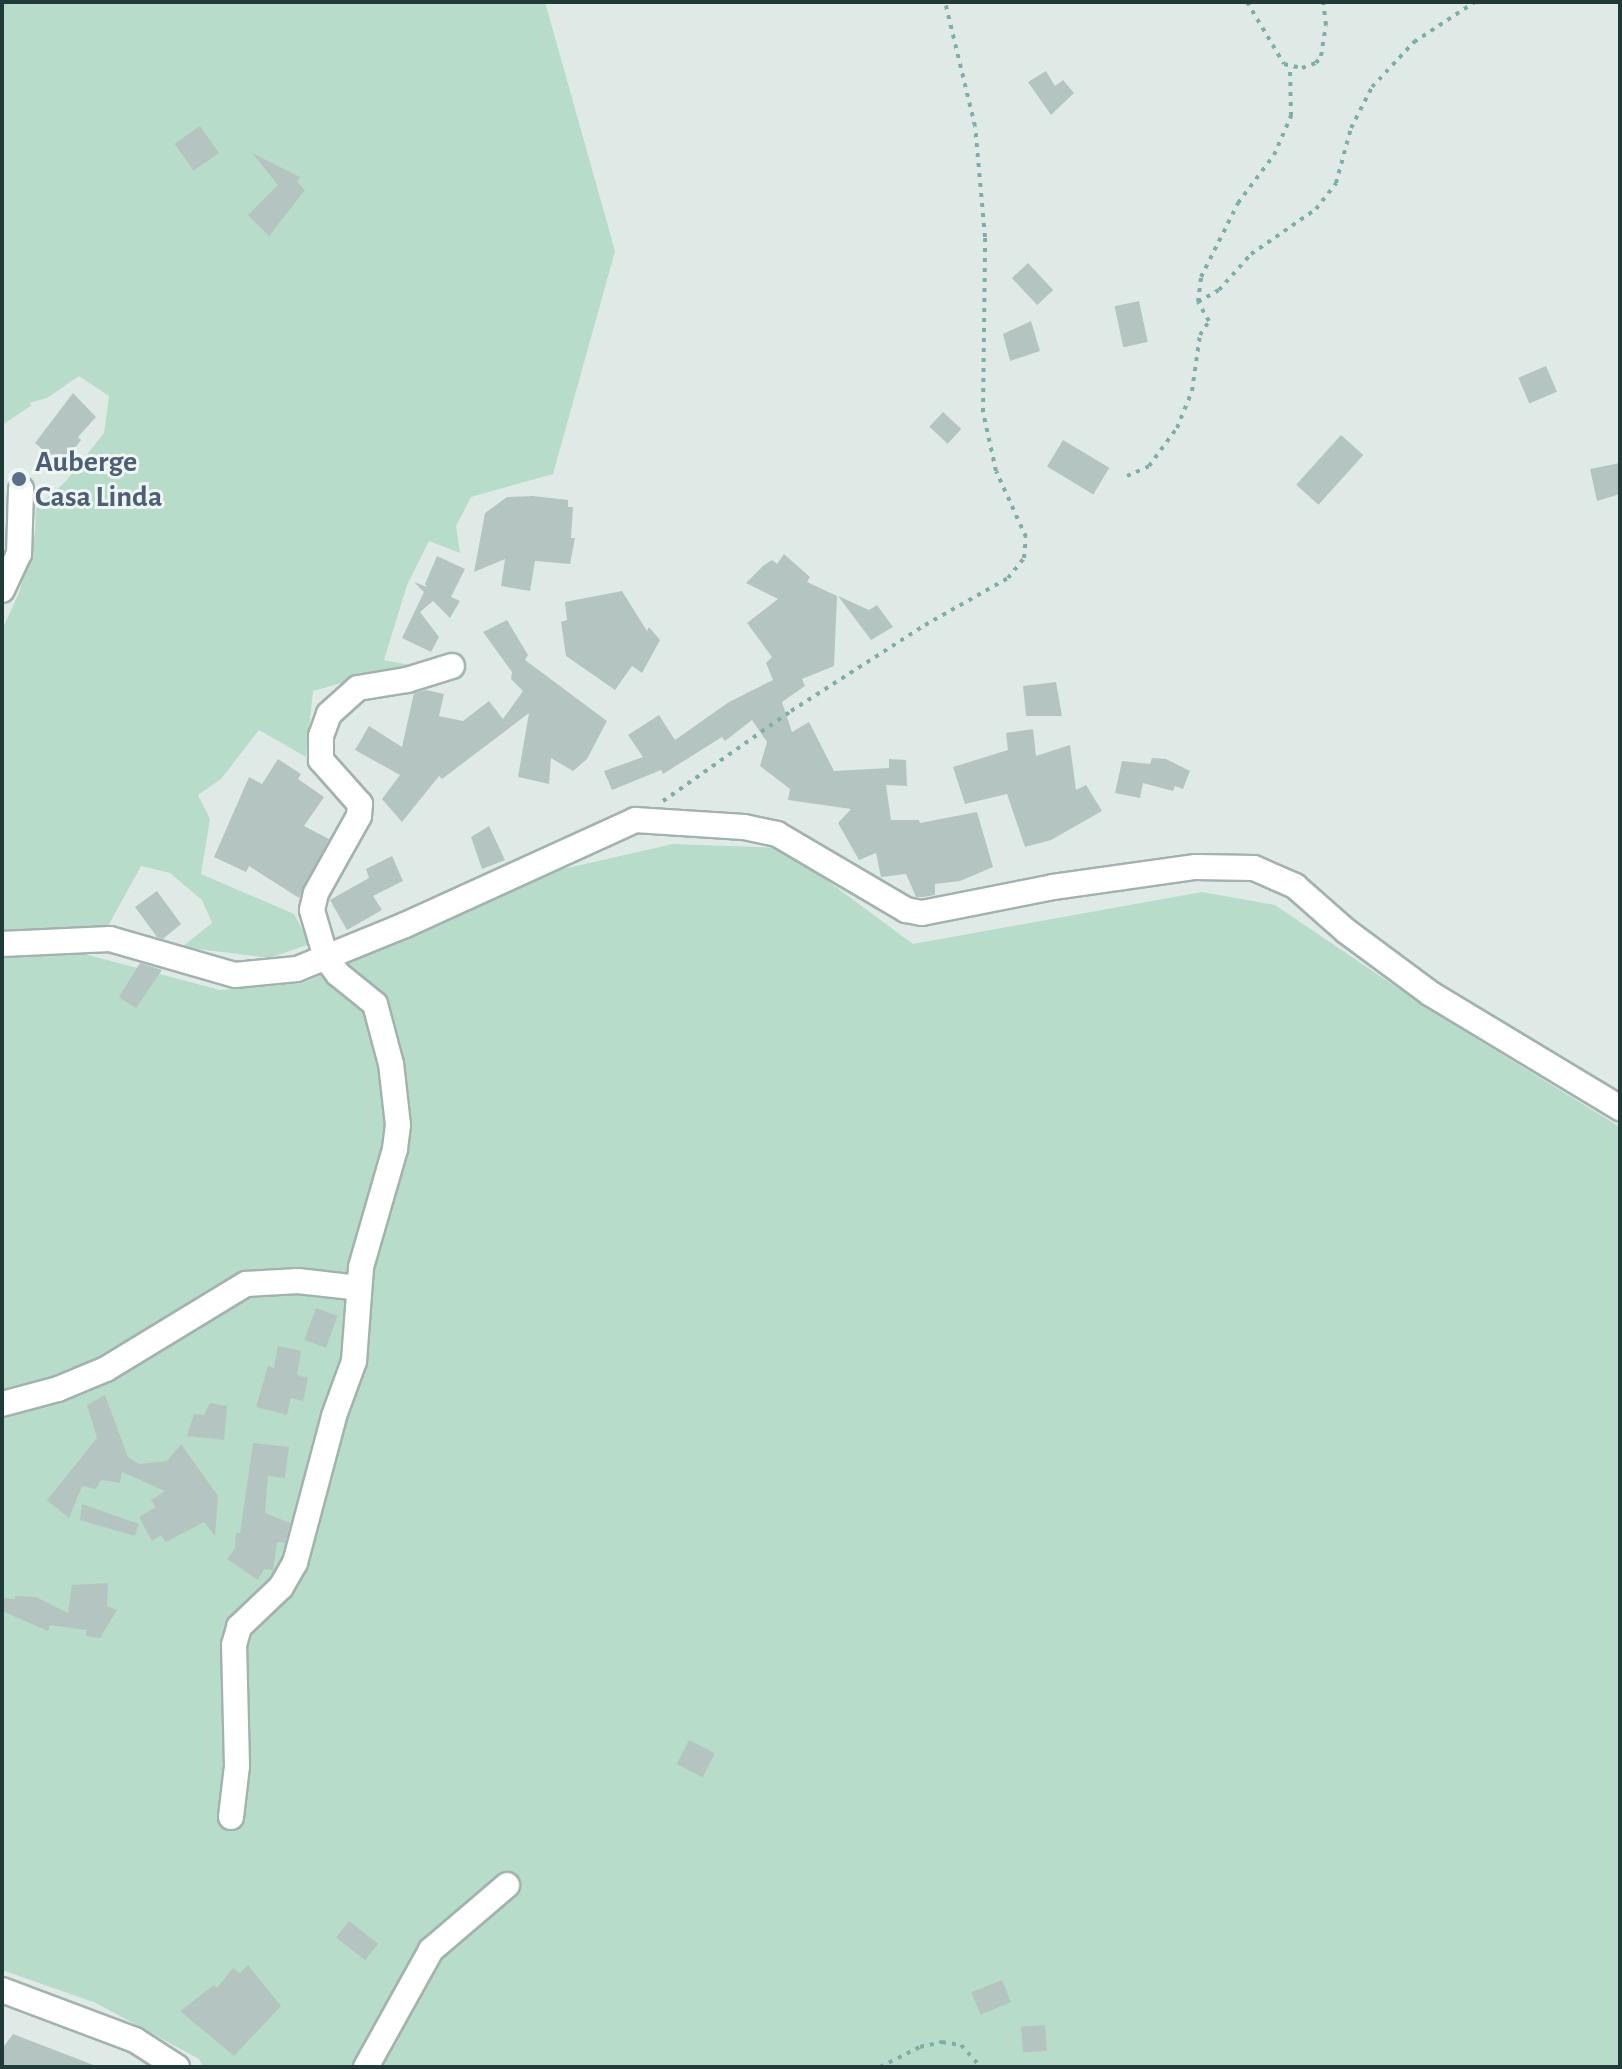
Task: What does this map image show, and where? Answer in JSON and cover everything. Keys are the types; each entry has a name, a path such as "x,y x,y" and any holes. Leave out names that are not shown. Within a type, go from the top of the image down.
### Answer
{"street":[{"path":"2,590 19,554 21,489"},
{"path":"231,1817 237,1766 234,1645 239,1627 281,1587 295,1563 334,1416 354,1361 365,1246 395,1149 397,1095 375,1004 338,974 326,958 314,919 314,902 359,816 360,804 321,760 321,736 329,714 358,688 394,683 452,666"},
{"path":"2,944 110,939 235,975 297,969 635,820 744,827 777,834 906,910 922,913 1053,887 1196,867 1254,868 1295,886 1346,931 1431,994 1620,1108"},
{"path":"2,1404 58,1389 106,1369 203,1307 246,1284 298,1281 359,1288"},
{"path":"366,2067 431,1950 507,1885"},
{"path":"2,1990 135,2040 177,2067"}],"path":[{"path":"635,820 791,711 925,625 1008,578 1024,558 1026,537 993,461 983,412 985,237 977,142 969,94 951,37 945,2"},
{"path":"1247,2 1284,64 1290,67 1316,63 1321,56 1326,25 1323,2"},
{"path":"1198,302 1219,290 1251,254 1316,209 1336,183 1351,128 1372,87 1414,42 1475,2"},
{"path":"1127,476 1149,466 1177,428 1192,391 1200,335 1209,321 1198,302 1201,277 1232,216 1274,155 1291,116 1290,67"},
{"path":"880,2067 920,2047 942,2042 961,2045 981,2067"}],"green space":[{"path":"2,2 545,2 615,251 553,474 471,497 456,526 460,553 429,541 407,585 384,660 419,667 376,673 313,691 306,757 259,730 221,779 198,795 210,819 201,874 294,914 310,944 269,958 182,947 212,923 202,900 170,873 141,866 108,926 2,932 2,630 19,593 35,533 36,508 66,481 104,433 109,396 79,376 47,398 29,403 32,405 2,425"},
{"path":"673,844 783,848 913,944 1202,892 1275,905 1436,1014 1620,1127 1620,2067 203,2067 199,2059 96,2003 2,1970 2,947 73,951 220,990 303,983 554,871"}],"building":[{"path":"1046,71 1055,86 1063,80 1074,93 1051,115 1028,82"},
{"path":"200,126 219,153 194,171 175,144"},
{"path":"252,153 300,177 297,182 305,190 269,236 248,215 278,185"},
{"path":"1028,263 1053,290 1037,305 1012,278"},
{"path":"1139,301 1148,342 1123,347 1115,306"},
{"path":"1031,321 1040,351 1010,361 1003,334"},
{"path":"1546,366 1557,392 1529,403 1518,378"},
{"path":"73,393 96,417 78,437 81,440 61,466 35,443"},
{"path":"943,412 961,429 948,444 929,427"},
{"path":"1341,435 1363,455 1318,505 1296,485"},
{"path":"1063,440 1109,468 1093,494 1047,467"},
{"path":"1620,463 1620,494 1597,501 1590,469"},
{"path":"507,497 568,500 568,507 573,507 571,538 575,538 570,564 535,561 530,591 501,586 505,559 474,572 485,513"},
{"path":"784,554 810,577 807,582 837,596 834,666 802,679 805,686 782,702 792,732 809,722 834,771 889,768 889,759 906,760 907,786 886,785 891,820 919,820 920,823 977,812 993,867 960,881 935,884 935,895 923,897 916,897 906,874 881,877 876,853 859,860 838,823 851,809 788,800 790,789 760,766 767,742 752,720 725,741 722,737 663,774 661,770 612,790 604,771 643,757 628,735 659,715 675,740 729,702 773,680 766,663 772,657 747,623 778,599 746,583 772,560 777,564"},
{"path":"437,556 465,569 451,597 460,601 450,618 433,601 420,612 439,637 431,652 402,638 424,592 414,582 427,587 425,584"},
{"path":"622,591 647,631 649,627 660,640 642,673 632,666 615,690 566,656 561,622 567,620 565,602"},
{"path":"838,596 869,610 877,605 893,627 871,640"},
{"path":"507,620 528,655 525,660 607,721 587,759 573,771 551,758 549,784 518,777 529,713 442,779 439,776 402,822 382,799 400,775 355,750 369,726 402,747 414,693 426,690 444,694 439,716 463,721 489,701 503,719 523,691 511,679 512,672 483,632"},
{"path":"1056,682 1062,716 1026,716 1023,686"},
{"path":"1033,729 1036,756 1070,745 1076,790 1086,785 1102,811 1051,840 1025,847 1007,794 965,804 953,767 1008,750 1006,733"},
{"path":"1152,758 1166,759 1190,771 1183,789 1175,786 1173,791 1143,783 1140,798 1115,793 1122,761 1150,764"},
{"path":"278,759 301,774 298,779 324,797 304,826 329,839 299,898 249,866 246,872 214,857 249,777 262,784"},
{"path":"489,826 505,860 482,869 471,837"},
{"path":"392,856 403,881 373,896 382,910 347,930 330,900 369,878 366,869"},
{"path":"157,891 181,924 163,939 157,937 135,907"},
{"path":"140,963 162,970 136,1008 119,997"},
{"path":"316,1308 338,1316 326,1348 304,1340"},
{"path":"278,1346 301,1351 297,1375 308,1378 303,1401 291,1398 287,1415 256,1407 268,1366 274,1368"},
{"path":"105,1395 128,1457 139,1464 167,1461 181,1444 218,1496 215,1536 204,1522 166,1542 161,1535 152,1541 139,1517 156,1507 151,1500 165,1491 122,1472 120,1483 101,1480 96,1489 82,1486 69,1518 47,1500 97,1438 87,1405"},
{"path":"210,1403 227,1406 224,1440 187,1436 194,1414 204,1415"},
{"path":"253,1443 289,1447 285,1478 268,1476 265,1513 290,1523 285,1543 277,1542 273,1570 264,1569 258,1580 227,1559 235,1548 236,1533 240,1533"},
{"path":"82,1504 139,1524 135,1536 80,1520"},
{"path":"108,1583 107,1606 117,1610 100,1638 86,1636 87,1630 50,1625 48,1631 2,1611 2,1598 15,1599 15,1596 36,1597 68,1613 72,1585"},
{"path":"689,1740 715,1753 703,1777 677,1764"},
{"path":"349,1921 378,1944 365,1960 336,1938"},
{"path":"248,1965 281,2006 234,2056 180,2011 214,1985 217,1988 233,1968 240,1973"},
{"path":"1002,1980 1011,2002 980,2015 971,1992"},
{"path":"1045,2025 1047,2051 1023,2053 1021,2027"},
{"path":"13,2034 96,2066 2,2067 2,2049"}],"place":[{"name":"Auberge Casa Linda","path":"19,479"}]}
